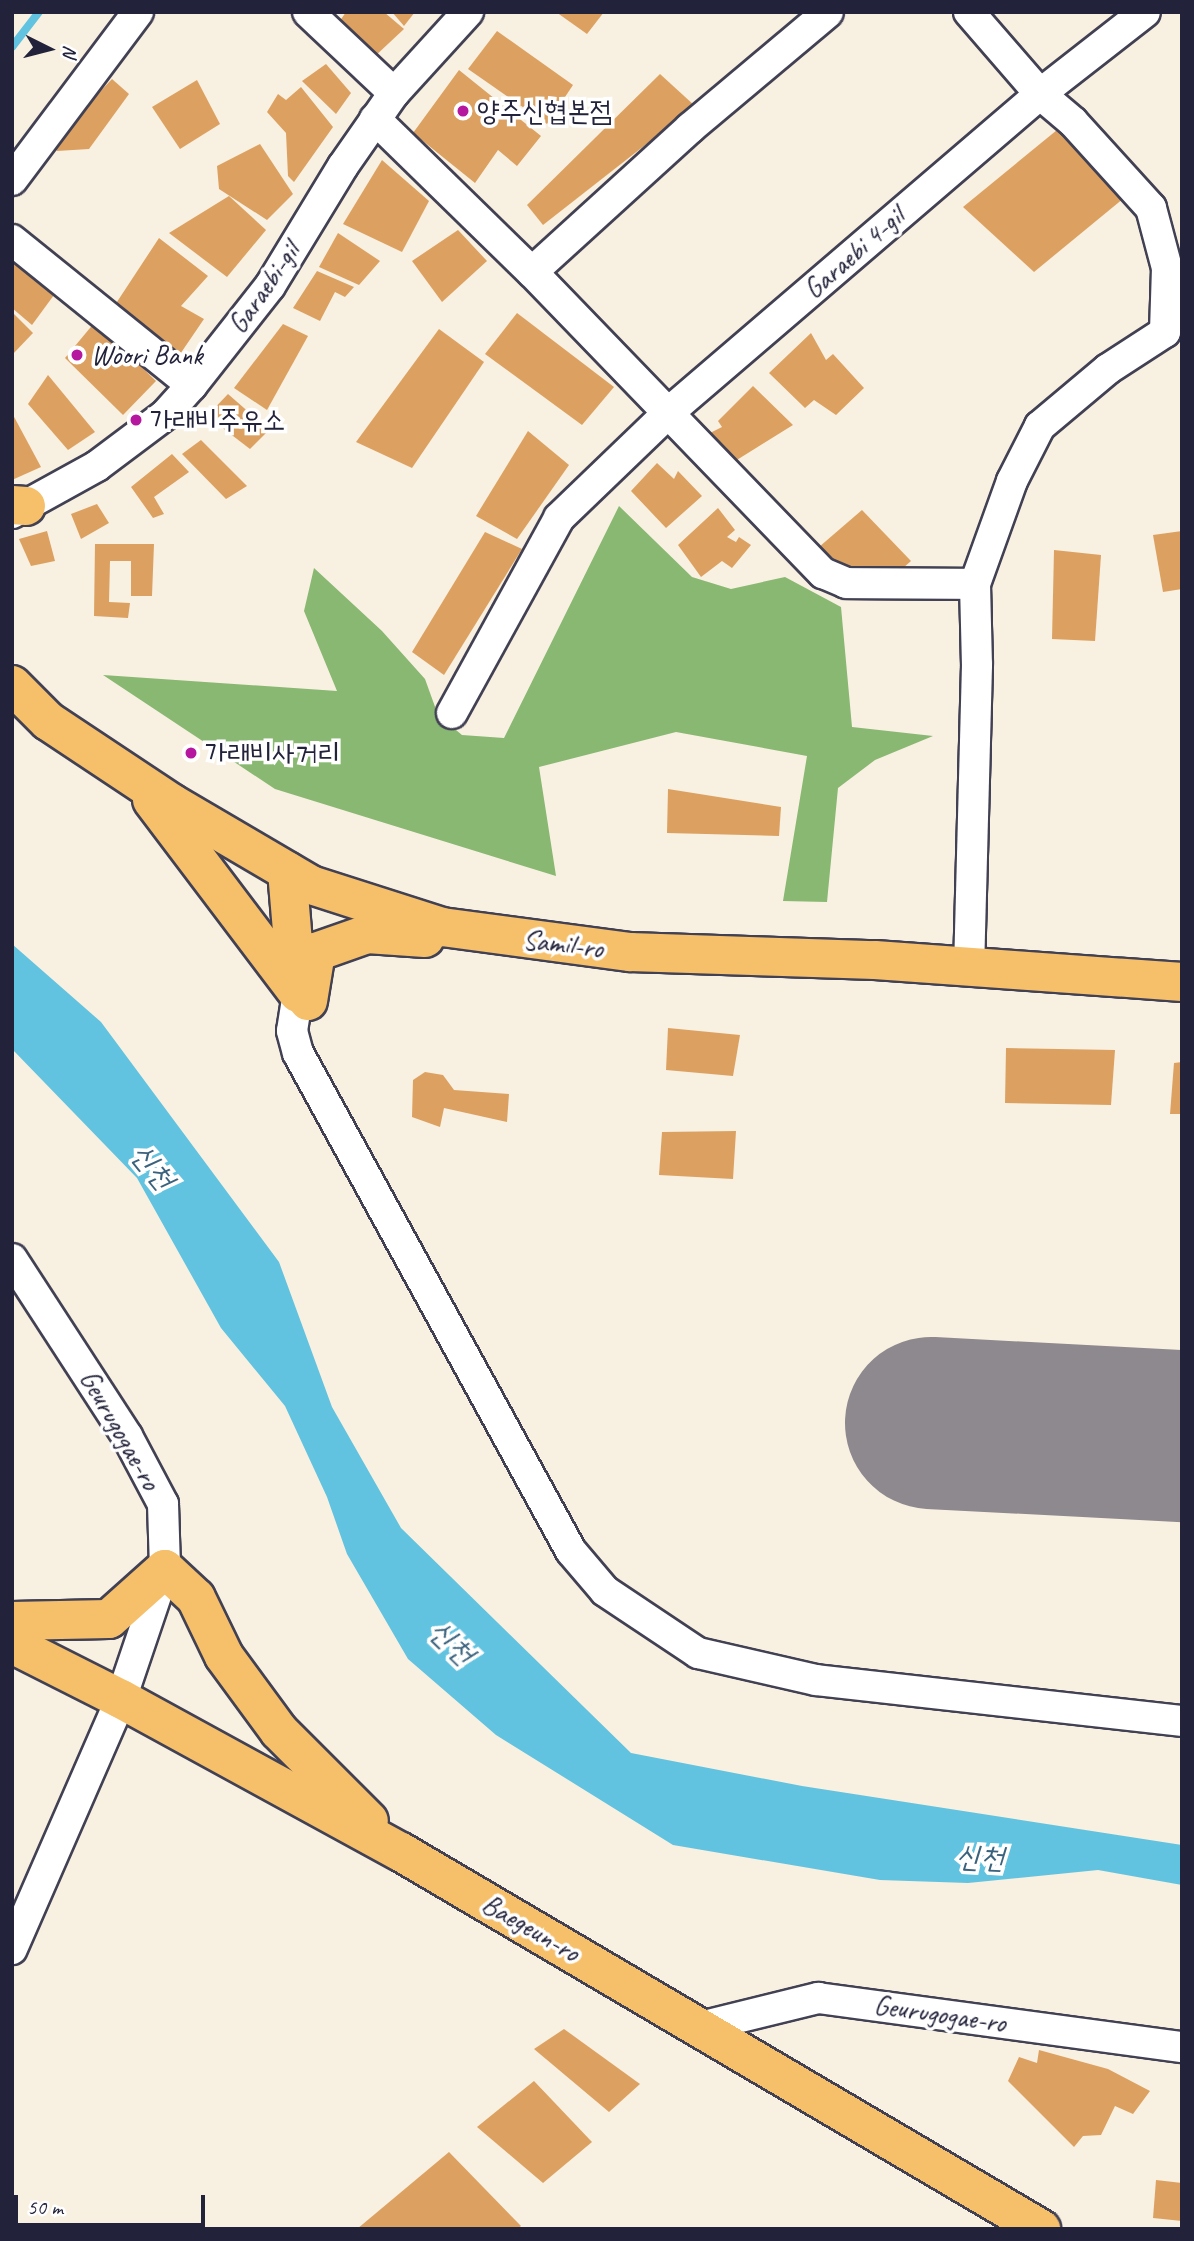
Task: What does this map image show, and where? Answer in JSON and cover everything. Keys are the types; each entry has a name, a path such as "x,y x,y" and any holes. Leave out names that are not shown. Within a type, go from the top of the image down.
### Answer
{"main road":[{"name":"Samil-ro","path":"13,683 48,721 138,781 311,885 442,927 630,952 875,960 969,969 1063,971 1182,982"},
{"path":"138,781 303,997"},
{"path":"287,871 303,997"},
{"path":"303,997 316,952 367,934 411,938 510,937"},
{"path":"12,1622 109,1619 165,1569 196,1598 224,1656 279,1731 401,1852"},
{"name":"Baegeun-ro","path":"12,1644 121,1699 401,1852 1041,2229"}],"street":[{"path":"12,180 138,12"},
{"path":"308,12 394,93"},
{"name":"Garaebi-gil","path":"17,508 97,466 165,415 270,286 342,166 394,93 468,12"},
{"path":"532,272 690,128 828,12"},
{"path":"968,12 1040,94 1073,122 1151,208 1167,268 1165,332 1108,369 1040,426 1012,481 975,584 977,665 969,969"},
{"name":"Garaebi 4-gil","path":"452,713 559,518 668,413 1040,94 1145,12"},
{"path":"376,119 532,272 823,573 846,583 975,584"},
{"path":"12,240 192,385"},
{"path":"303,997 292,1031 298,1053 571,1551 605,1591 698,1653 816,1680 1182,1721"},
{"name":"Geurugogae-ro","path":"12,1258 127,1436 163,1504 165,1569 121,1699 12,1949"},
{"name":"Geurugogae-ro","path":"701,2027 818,1998 1182,2047"}],"green space":[{"path":"619,506 692,577 731,589 785,577 841,607 852,727 933,736 875,760 838,788 827,902 783,901 807,756 676,732 539,767 556,876 275,789 103,675 337,691 304,611 314,568 382,631 425,679 438,715 462,735 504,738"}],"water":[{"name":"신천","path":"12,944 101,1022 279,1262 332,1407 401,1528 631,1753 802,1786 1182,1845 1182,1885 1098,1870 968,1883 880,1880 673,1845 496,1735 408,1659 347,1554 327,1497 285,1406 221,1328 137,1178 12,1049"}],"building":[{"path":"346,12 384,12 404,29 373,58 337,25"},
{"path":"392,12 415,12 404,26"},
{"path":"556,12 604,12 587,34"},
{"path":"497,31 573,85 547,124 468,69"},
{"path":"326,64 351,93 336,114 302,81"},
{"path":"459,70 541,136 517,166 498,150 475,183 413,133"},
{"path":"660,74 695,106 543,225 527,205"},
{"path":"112,79 129,94 89,149 57,151 51,143"},
{"path":"197,80 220,124 180,149 152,107"},
{"path":"301,87 333,127 294,182 288,176 286,133 267,112 278,94 286,100"},
{"path":"1057,130 1124,198 1034,272 963,207"},
{"path":"260,144 293,194 267,220 219,189 217,166"},
{"path":"382,160 429,201 402,252 343,224"},
{"path":"229,196 266,230 227,277 169,233"},
{"path":"458,230 487,261 442,302 412,261"},
{"path":"338,233 380,261 359,285 319,267"},
{"path":"159,238 208,276 181,306 204,319 174,363 111,311"},
{"path":"12,258 54,295 32,325 12,308"},
{"path":"317,271 354,287 345,297 335,292 320,321 293,308"},
{"path":"12,312 33,333 12,355"},
{"path":"517,313 614,387 582,425 485,354"},
{"path":"95,322 156,381 123,415 65,358"},
{"path":"283,324 308,336 267,410 234,388"},
{"path":"439,329 484,362 412,468 356,442"},
{"path":"811,333 826,360 833,354 864,388 836,415 814,400 805,408 769,373"},
{"path":"48,375 95,432 68,450 28,404"},
{"path":"753,386 793,425 732,463 706,435 722,427 718,421"},
{"path":"228,394 269,430 250,449 207,416"},
{"path":"12,413 41,467 12,480"},
{"path":"528,431 569,465 517,539 476,516"},
{"path":"201,440 247,486 226,499 182,454"},
{"path":"172,454 189,472 154,497 164,514 153,518 131,487"},
{"path":"657,463 674,479 678,471 702,496 666,528 631,491"},
{"path":"97,504 109,523 81,539 71,514"},
{"path":"718,508 735,530 727,537 736,542 739,537 751,545 732,568 722,561 701,577 678,545"},
{"path":"862,510 911,561 895,575 845,568 819,547"},
{"path":"47,531 55,561 31,566 19,539"},
{"path":"1182,531 1182,589 1163,592 1153,535"},
{"path":"485,532 522,549 444,675 412,652"},
{"path":"95,544 154,544 152,596 131,596 131,561 110,561 109,602 130,603 128,618 94,616"},
{"path":"1054,550 1101,555 1095,641 1052,639"},
{"path":"668,789 781,807 779,836 667,833"},
{"path":"668,1028 740,1035 733,1076 666,1070"},
{"path":"1006,1048 1115,1050 1111,1105 1005,1103"},
{"path":"1182,1062 1182,1114 1170,1114 1174,1063"},
{"path":"425,1072 443,1075 454,1090 509,1094 507,1122 444,1108 440,1127 412,1117 413,1080"},
{"path":"736,1131 733,1179 659,1175 662,1132"},
{"path":"564,2029 640,2084 609,2112 534,2049"},
{"path":"1039,2050 1108,2069 1150,2091 1133,2114 1115,2106 1101,2135 1083,2136 1074,2147 1008,2081 1019,2057 1037,2063"},
{"path":"534,2081 592,2142 543,2183 477,2127"},
{"path":"449,2152 521,2226 517,2229 357,2229"},
{"path":"1156,2180 1182,2183 1182,2221 1153,2218"}],"waterway":[{"path":"12,47 39,12"}],"runway":[{"path":"931,1423 1182,1436"}],"place":[{"name":"양주신협본점","path":"463,111"},
{"name":"Woori Bank","path":"77,355"},
{"name":"가래비주유소","path":"136,420"},
{"name":"가래비사거리","path":"191,753"}]}
